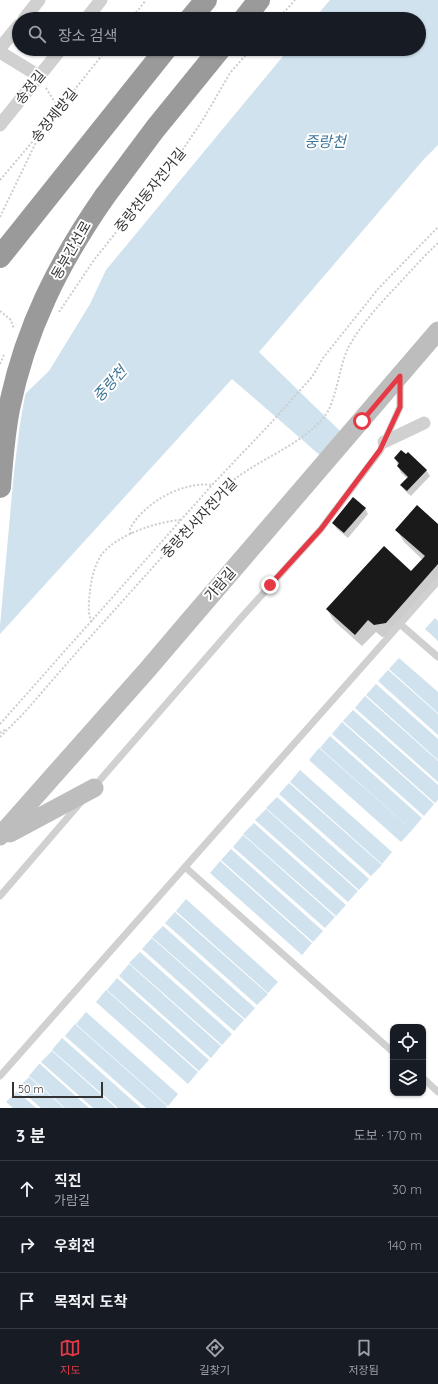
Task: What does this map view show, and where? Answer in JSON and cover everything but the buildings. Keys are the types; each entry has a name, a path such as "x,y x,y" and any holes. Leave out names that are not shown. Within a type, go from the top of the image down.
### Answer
{"highway":[{"path":"196,12 206,0"},
{"path":"250,12 259,0"},
{"path":"0,257 160,56"},
{"name":"동부간선로","path":"0,488 9,408 32,327 44,299 76,239 105,196 155,129 214,56"}],"street":[{"path":"30,12 39,0"},
{"path":"92,12 102,0"},
{"path":"0,48 12,33"},
{"path":"0,52 39,76"},
{"name":"송정길","path":"0,125 55,56"},
{"name":"가람길","path":"0,837 148,669 438,331"},
{"path":"384,442 424,423"},
{"path":"0,837 94,788"}],"lane":[{"path":"0,896 240,619 321,529 380,450 400,407 400,376"},
{"path":"0,1076 438,581"},
{"path":"400,624 438,657"},
{"path":"185,867 390,1049"},
{"path":"426,1081 438,1092"}],"path":[{"path":"137,12 146,0"},
{"path":"284,12 295,0"},
{"name":"송정제방길","path":"0,180 40,133 101,56"},
{"name":"중랑천동자전거길","path":"58,314 94,260 125,221 165,176 204,118 230,74 245,56"},
{"path":"39,76 59,109"},
{"path":"0,217 40,133"},
{"path":"0,724 212,485 312,377 323,358 378,289 438,227"},
{"name":"중랑천서자전거길","path":"0,737 224,488 241,474 306,435 326,416 331,404 342,363 356,336 372,313 422,258 438,243"},
{"path":"0,311 11,320 15,334"},
{"path":"131,534 130,529 133,522 143,510 159,499 193,486 206,484 212,485"},
{"path":"92,622 89,608 91,582 102,554 118,540 131,534 169,521 181,520"},
{"name":"중랑천서자전거길","path":"0,733 12,725"}],"water":[{"name":"중랑천","path":"330,0 438,0 438,145 424,159 259,352 341,432 322,457 232,379 0,634 0,411 25,394 49,371 90,304 106,270 283,56 426,56 426,12 320,12"},
{"path":"435,618 438,621 438,641 425,629"},
{"path":"399,658 438,692 438,713 389,669"},
{"path":"388,670 438,714 438,735 378,681"},
{"path":"376,684 438,739 438,760 366,695"},
{"path":"365,696 438,761 438,782 355,708"},
{"path":"353,710 438,785 438,800 435,803 343,721"},
{"path":"342,722 434,804 424,816 332,734"},
{"path":"330,736 422,818 412,830 320,748"},
{"path":"319,748 412,830 401,842 309,760"},
{"path":"300,770 392,852 382,864 290,782"},
{"path":"289,783 382,865 371,876 279,794"},
{"path":"277,797 369,879 359,890 266,808"},
{"path":"266,809 358,891 348,902 255,820"},
{"path":"254,823 346,905 336,916 243,834"},
{"path":"243,835 335,917 325,928 233,847"},
{"path":"231,849 323,931 313,942 221,860"},
{"path":"220,861 312,943 302,955 210,873"},
{"path":"186,899 278,982 268,993 176,911"},
{"path":"175,912 268,994 257,1005 165,923"},
{"path":"163,926 255,1008 245,1019 152,937"},
{"path":"152,938 244,1020 234,1031 142,949"},
{"path":"140,952 232,1034 222,1045 129,963"},
{"path":"129,964 221,1046 211,1058 119,976"},
{"path":"117,978 209,1060 199,1071 107,990"},
{"path":"106,990 198,1072 188,1084 96,1002"},
{"path":"86,1012 178,1094 168,1106 76,1024"},
{"path":"75,1024 167,1106 166,1108 146,1108 65,1036"},
{"path":"62,1038 141,1108 118,1108 52,1050"},
{"path":"52,1051 116,1108 93,1108 41,1062"},
{"path":"39,1064 89,1108 65,1108 29,1076"},
{"path":"29,1077 64,1108 41,1108 18,1088"},
{"path":"17,1091 36,1108 13,1108 6,1102"}],"pier":[{"path":"26,390 14,472 0,626 0,408"}],"route":[{"path":"270,585 321,529 380,450 400,407 400,376 362,421"}]}
